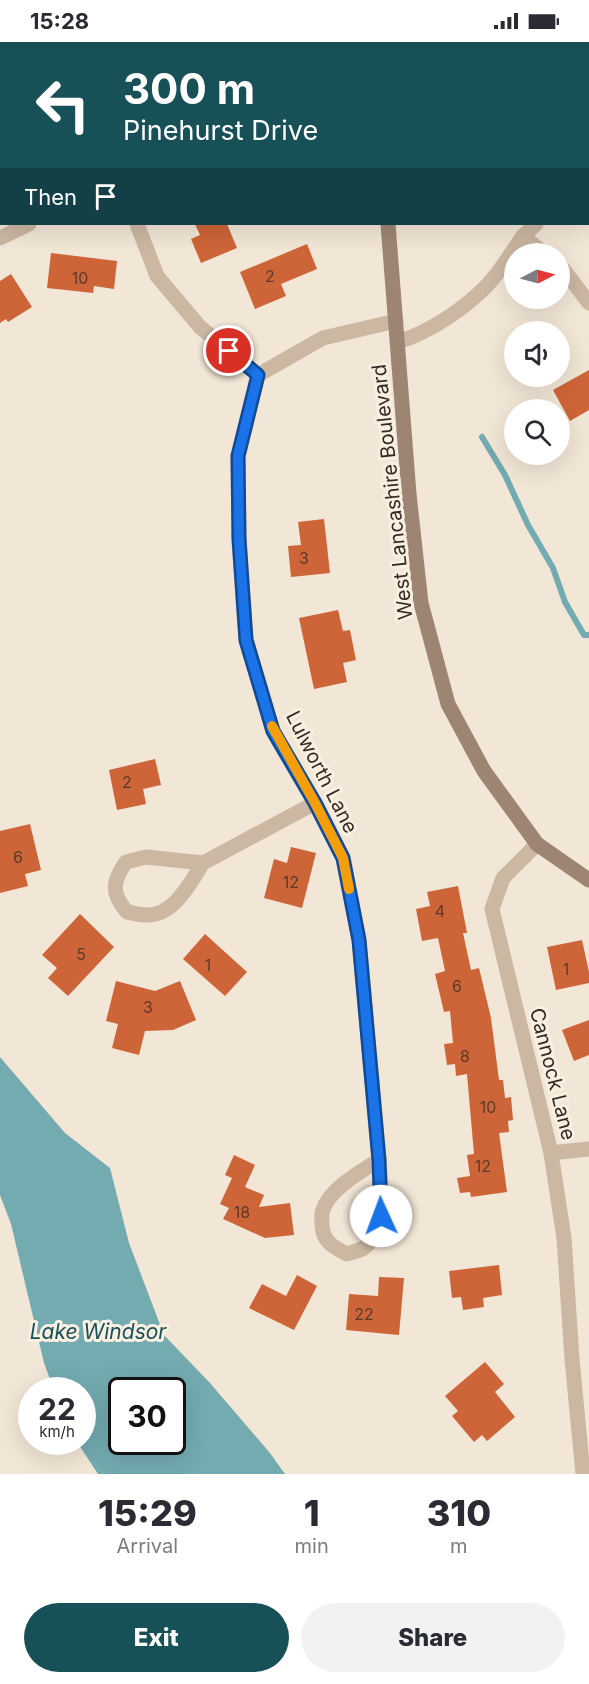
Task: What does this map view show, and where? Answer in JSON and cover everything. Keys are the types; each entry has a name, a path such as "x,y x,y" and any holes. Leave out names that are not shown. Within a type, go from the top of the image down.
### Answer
{"main road":[{"name":"West Lancashire Boulevard","path":"388,225 409,494 421,603 448,704 484,771 537,844 589,880"}],"street":[{"path":"0,238 27,225"},
{"path":"136,225 157,276 200,327 258,375 323,338 396,321"},
{"path":"398,342 415,336 453,313 478,294 499,271 523,236 535,225"},
{"path":"523,236 532,243"},
{"path":"570,278 589,303"},
{"name":"Lulworth Lane","path":"258,375 238,456 239,539 246,640 273,731 315,803 343,858 359,940 379,1160 381,1216 377,1235 364,1249 347,1254 331,1246 322,1233 322,1210 332,1196 346,1183 379,1160"},
{"path":"202,863 146,857 126,862 116,877 116,899 127,912 148,915 171,907 202,863 315,803"},
{"name":"Cannock Lane","path":"537,844 503,878 492,909 551,1153 564,1238 583,1474"},
{"path":"551,1153 589,1149"}],"water":[{"name":"Lake Windsor","path":"0,1057 65,1133 110,1168 129,1243 164,1335 210,1383 285,1474 98,1474 86,1455 96,1455 96,1377 49,1377 11,1224 0,1195"}],"building":[{"path":"195,225 227,225 237,248 201,263 191,239 200,235"},
{"path":"307,244 317,269 281,284 286,296 255,309 240,272"},
{"path":"51,253 117,261 114,289 94,286 93,293 47,288"},
{"path":"11,274 32,307 8,322 6,319 0,323 0,281"},
{"path":"589,370 589,410 570,421 570,399 558,399 553,390 558,387 570,387 570,381"},
{"path":"324,519 330,573 291,577 288,546 301,545 298,522"},
{"path":"338,610 343,631 350,630 356,660 343,663 347,682 314,689 299,618"},
{"path":"155,759 161,785 143,789 146,804 117,810 109,770"},
{"path":"30,824 41,870 25,874 28,886 0,893 0,831"},
{"path":"291,847 316,853 302,908 264,898 274,859 287,863"},
{"path":"458,886 467,933 463,933 471,970 479,968 491,1018 499,1080 503,1080 505,1098 511,1097 513,1120 508,1121 509,1132 499,1133 507,1192 471,1197 470,1192 460,1193 457,1178 470,1176 467,1155 474,1154 467,1074 456,1076 455,1064 447,1065 444,1044 453,1043 450,1011 444,1012 435,974 445,971 438,938 422,941 416,909 430,906 427,892"},
{"path":"80,914 114,947 68,996 48,978 57,968 42,955"},
{"path":"205,934 247,972 225,996 183,959"},
{"path":"582,940 589,983 556,990 547,947"},
{"path":"116,981 155,991 180,981 196,1020 173,1030 145,1031 139,1055 112,1048 118,1024 106,1021"},
{"path":"589,1020 589,1055 574,1061 562,1030"},
{"path":"234,1155 255,1165 245,1187 264,1195 259,1207 290,1203 294,1235 265,1238 223,1219 229,1208 220,1204 232,1178 225,1175"},
{"path":"499,1265 502,1295 483,1298 484,1307 463,1310 461,1297 452,1298 449,1271"},
{"path":"297,1275 317,1286 294,1330 249,1308 262,1284 286,1296"},
{"path":"379,1277 404,1278 399,1335 346,1330 349,1294 378,1296"},
{"path":"485,1362 504,1384 495,1392 515,1417 487,1441 482,1435 474,1442 452,1416 458,1411 445,1396"}],"waterway":[{"path":"482,437 505,475 528,525 553,568 565,602 584,635 589,635"}],"slow traffic":[{"path":"272,726 343,858 349,889"}],"route":[{"path":"229,351 258,375 238,456 239,539 246,640 273,731 315,803 343,858 359,940 379,1160 381,1216"}]}
